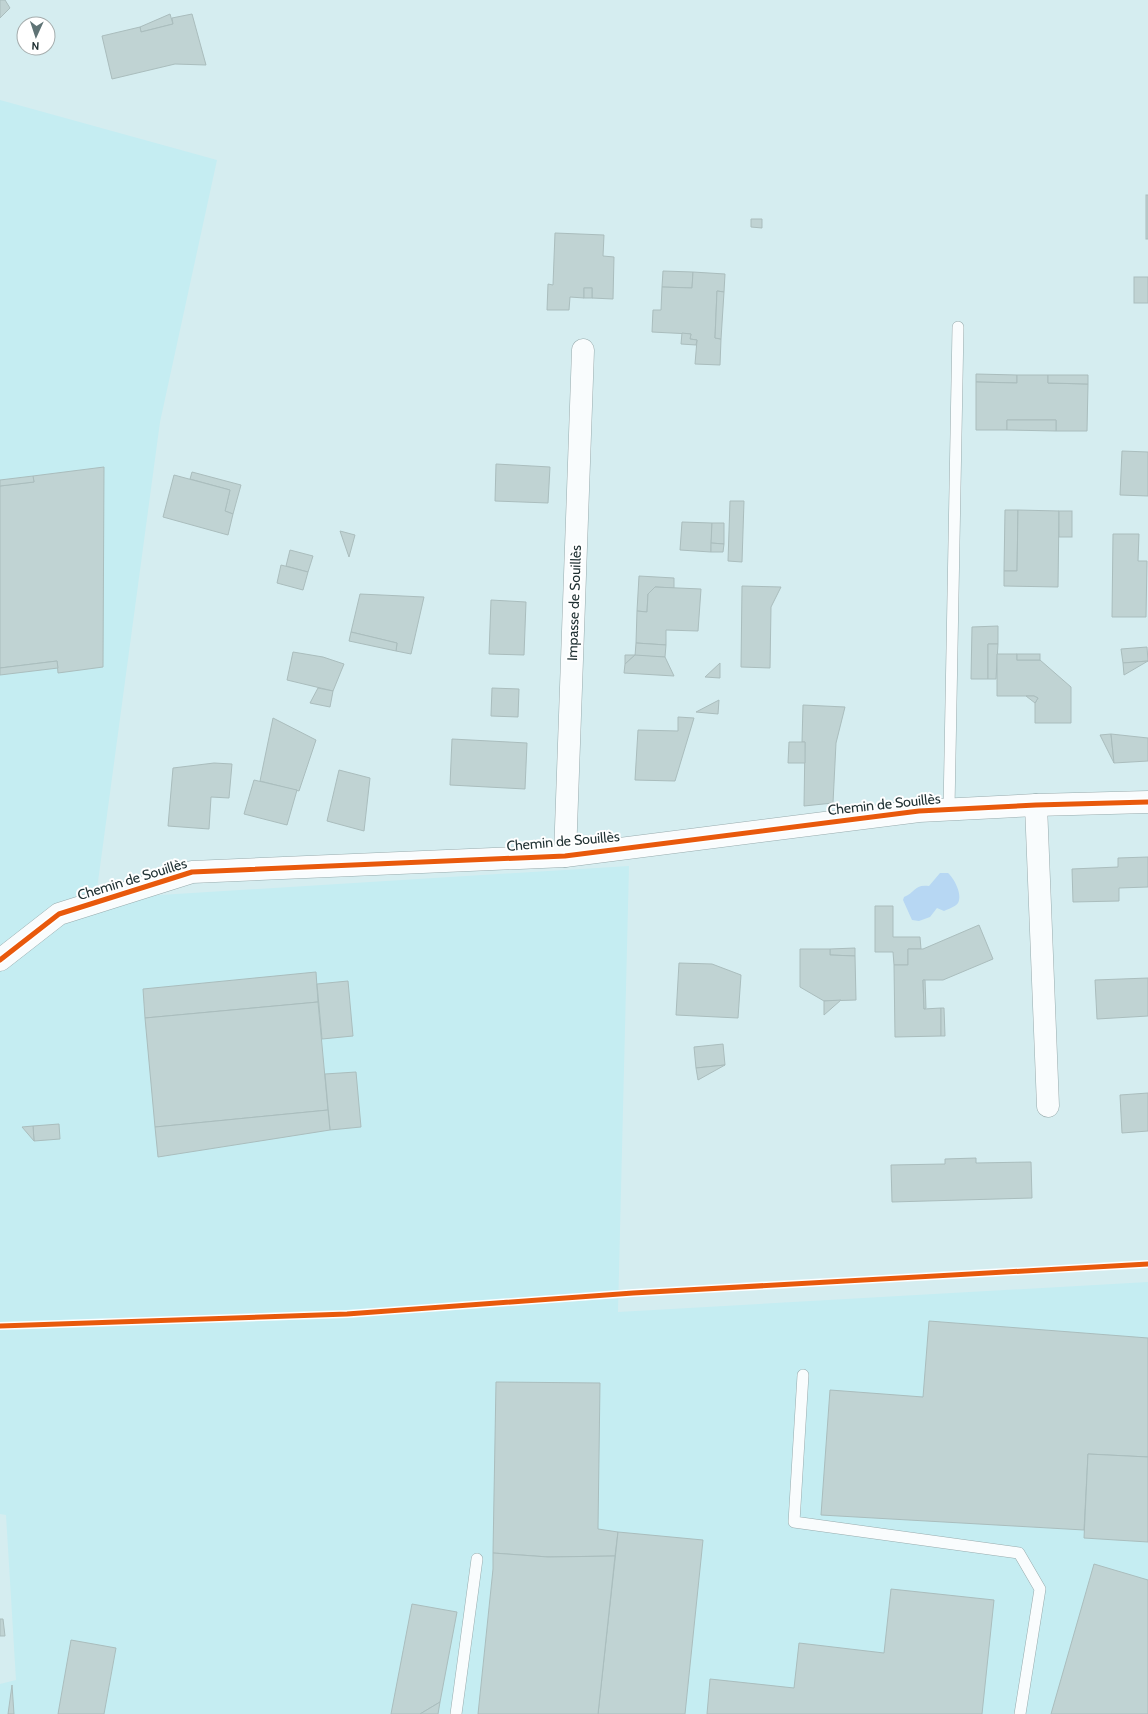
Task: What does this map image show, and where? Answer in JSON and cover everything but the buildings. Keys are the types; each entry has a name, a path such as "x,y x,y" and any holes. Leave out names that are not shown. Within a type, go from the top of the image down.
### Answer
{"street":[{"name":"Impasse de Souillès","path":"565,856 583,350"},
{"name":"Chemin de Souillès","path":"0,960 59,914 192,872 565,856 912,812 1036,805 1148,802"},
{"path":"1036,805 1048,1106"}],"lane":[{"path":"949,809 958,327"},
{"path":"803,1376 794,1522 1019,1553 1040,1588 1020,1714"},
{"path":"456,1714 477,1558"}],"shaded area":[{"path":"0,100 217,160 160,422 95,904 112,898 629,866 618,1312 1148,1282 1148,1714 0,1714 0,1684 16,1680 6,1515 0,1514"},
{"path":"940,873 948,873 953,879 959,891 958,903 944,911 937,908 930,917 919,921 912,920 903,900 904,897 920,886 929,886"}],"cycle path":[{"path":"0,960 59,914 192,872 565,856 919,811 1036,805 1148,802"},
{"path":"0,1326 347,1314 633,1293 1148,1264"}]}
